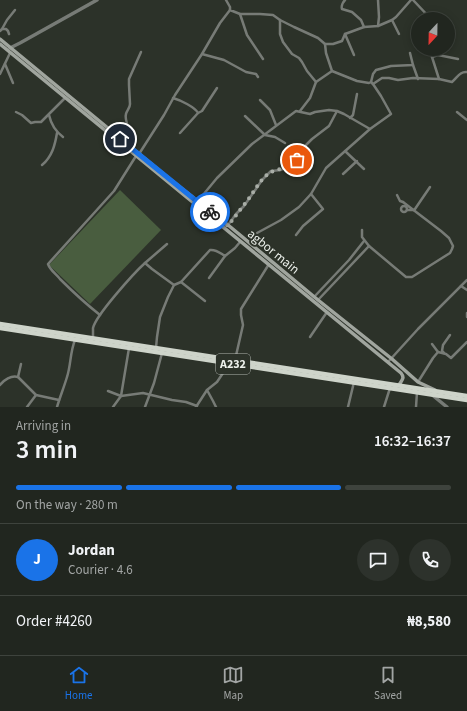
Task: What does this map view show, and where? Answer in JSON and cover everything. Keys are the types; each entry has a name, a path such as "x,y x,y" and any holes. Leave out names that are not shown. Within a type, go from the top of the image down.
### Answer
{"highway":[{"name":"A232","path":"0,324 93,338 156,350 162,353 229,364 467,400"},
{"name":"A232","path":"0,328 129,348 235,360 467,396"}],"main road":[{"name":"agbor main","path":"0,39 65,98 198,201 392,359 403,372"},
{"name":"agbor main","path":"0,44 120,139 240,242 388,362 403,372"},
{"path":"403,372 418,382 436,390"},
{"path":"399,385 403,379 403,372"}],"street":[{"path":"10,48 97,0"},
{"path":"226,0 230,10"},
{"path":"345,0 343,2 342,9 352,12 361,20 364,27"},
{"path":"378,0 378,26"},
{"path":"230,10 240,14 274,15 294,28 318,38 325,44 333,44 342,40 345,34 364,27 378,26 392,20 412,0 424,12"},
{"path":"1,30 15,10"},
{"path":"100,315 67,286 48,266 48,264 114,191 164,115 220,23 230,10"},
{"path":"240,14 247,35 263,59"},
{"path":"280,20 280,34 283,42 292,54 302,62 316,82"},
{"path":"392,20 400,34"},
{"path":"1,30 7,30 9,34"},
{"path":"345,34 354,56"},
{"path":"325,44 326,53 332,71 357,81 372,83 382,78 398,80 413,78 439,78 452,82 460,73 467,72"},
{"path":"120,139 128,127 126,116 130,104 129,79 141,52"},
{"path":"0,74 10,53"},
{"path":"410,53 418,79"},
{"path":"202,54 224,60 246,72 256,74 258,76"},
{"path":"439,78 432,57 438,55 458,59"},
{"path":"5,64 13,83"},
{"path":"248,243 257,233 281,220 299,207 311,194 326,168 370,129 391,114 372,83 373,74 376,70 392,66 413,65"},
{"path":"300,111 310,98 316,82 332,71"},
{"path":"180,133 198,113 202,111 217,88"},
{"path":"350,118 357,94"},
{"path":"16,112 31,123 41,122 65,98"},
{"path":"173,98 180,100 195,109 198,113"},
{"path":"260,100 270,110 276,126"},
{"path":"198,201 217,178 252,144 296,111 310,114 329,110 337,111 370,129"},
{"path":"228,226 262,180 272,171 281,170 295,163 302,148 329,126 337,111"},
{"path":"457,112 467,120"},
{"path":"49,115 57,133 63,138"},
{"path":"245,116 265,135 275,137 285,143"},
{"path":"42,165 52,154 57,133"},
{"path":"345,151 364,169"},
{"path":"343,174 356,161"},
{"path":"414,210 430,187"},
{"path":"296,235 303,226 323,209 311,194"},
{"path":"362,230 362,237 369,246 406,277 412,277 450,253 453,246 449,238 414,210 400,201 397,195"},
{"path":"403,202 402,207 406,206 407,210 414,210"},
{"path":"314,297 329,282 364,240"},
{"path":"209,278 224,256 235,248 240,242"},
{"path":"93,338 93,328 100,315 127,282 167,244"},
{"path":"318,300 369,246"},
{"path":"156,350 160,317 174,284 181,282 210,250 213,249 224,256"},
{"path":"146,263 174,284"},
{"path":"235,360 243,325 241,310 269,264"},
{"path":"388,362 467,280"},
{"path":"181,282 205,300"},
{"path":"461,286 467,290"},
{"path":"310,337 327,312"},
{"path":"450,335 443,345 442,351 451,358 467,342"},
{"path":"57,407 67,377 72,347 75,340"},
{"path":"432,344 438,352 446,354"},
{"path":"113,407 121,396 129,348"},
{"path":"418,382 438,352"},
{"path":"145,407 154,383 162,353"},
{"path":"18,377 22,364"},
{"path":"108,391 121,396 144,393 186,402 196,406 207,390 217,382 229,364"},
{"path":"0,385 5,380 15,376 18,377 36,395 59,400"},
{"path":"348,407 354,382"},
{"path":"384,407 390,388"},
{"path":"207,390 216,407"},
{"path":"416,407 417,392"},
{"path":"430,394 447,407"},
{"path":"27,407 36,395"}],"green space":[{"path":"120,190 161,230 90,304 49,265"}],"way so far":[{"path":"210,212 228,226 262,180 272,171 281,170 295,163 297,160"}],"route":[{"path":"120,139 210,212"}]}
